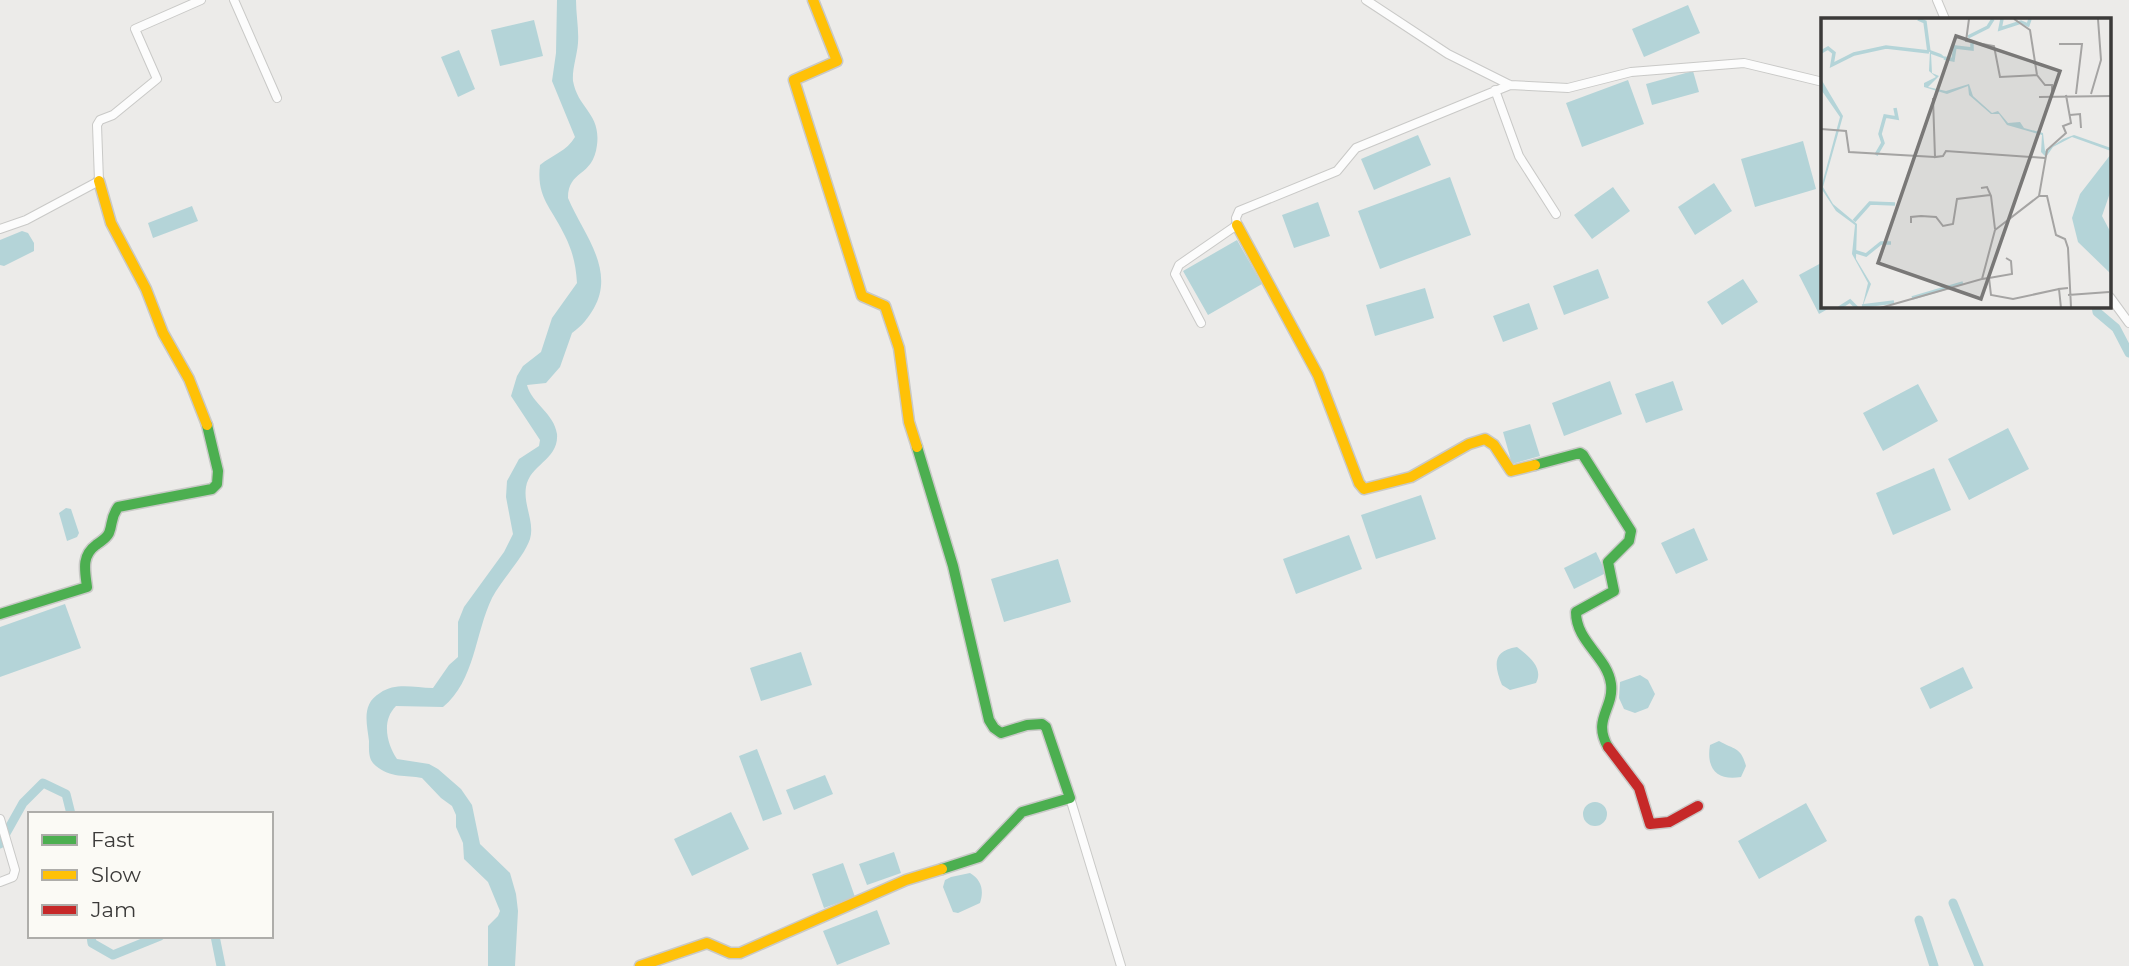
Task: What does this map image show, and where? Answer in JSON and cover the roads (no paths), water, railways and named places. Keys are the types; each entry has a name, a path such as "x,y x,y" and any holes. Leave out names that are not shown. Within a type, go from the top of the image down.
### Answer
{"street":[{"path":"0,614 87,587 84,562 92,548 106,538 110,531 110,519 118,507 212,489 217,484 218,471 207,426 189,379 163,333 146,289 111,223 99,181 97,125 100,120 113,115 157,79 135,29 201,0"},
{"path":"234,0 277,98"},
{"path":"813,0 837,61 794,80 862,296 885,306 899,348 909,422 953,566 989,720 994,729 1001,733 1027,725 1042,724 1046,727 1121,966"},
{"path":"1366,0 1448,54 1510,85"},
{"path":"1937,0 1945,18"},
{"path":"1698,806 1675,820 1650,824 1638,788 1605,740 1601,724 1612,691 1609,677 1584,640 1575,618 1576,612 1614,591 1608,562 1629,541 1631,531 1583,455 1580,453 1511,471 1494,445 1485,439 1469,444 1411,477 1364,489 1359,483 1318,375 1237,225 1236,218 1239,211 1337,171 1356,148 1510,85 1568,88 1631,72 1744,63 1821,82"},
{"path":"1495,90 1519,156 1556,214"},
{"path":"0,229 26,220 99,181"},
{"path":"1202,323 1175,274 1179,265 1237,225"},
{"path":"2112,300 2129,323"},
{"path":"640,966 707,943 730,953 740,953 905,880 979,856 1022,812 1070,797"},
{"path":"0,819 15,874 0,882"}],"water":[{"path":"557,0 576,0 578,38 573,81 579,98 596,125 595,156 572,182 568,198 599,265 600,293 594,308 582,325 572,333 560,367 546,383 527,385 533,398 552,420 557,434 556,443 554,450 529,479 526,500 531,526 530,539 492,598 462,684 443,707 396,706 387,725 388,740 397,759 429,764 461,789 472,805 480,844 510,873 518,911 515,966 488,966 488,926 500,911 488,882 464,859 463,843 456,827 456,815 452,806 422,778 392,774 373,764 367,715 370,703 386,690 399,687 433,688 458,657 458,622 464,607 504,552 513,534 506,497 507,481 519,459 539,446 540,440 511,396 517,376 523,366 541,352 552,318 577,283 570,248 546,202 539,176 540,165 564,149 575,137 552,81 556,53"},
{"path":"1688,5 1700,33 1644,57 1632,29"},
{"path":"534,20 543,56 500,66 491,30"},
{"path":"459,50 475,89 458,97 441,57"},
{"path":"1693,71 1699,92 1652,105 1646,84"},
{"path":"1628,80 1644,124 1582,147 1566,103"},
{"path":"1418,135 1431,165 1374,190 1361,159"},
{"path":"1803,141 1816,189 1755,207 1741,159"},
{"path":"1450,177 1471,235 1380,269 1358,211"},
{"path":"1714,183 1732,211 1695,235 1678,207"},
{"path":"1613,187 1630,211 1592,239 1574,215"},
{"path":"1318,202 1330,236 1294,248 1282,215"},
{"path":"192,206 198,221 153,238 148,223"},
{"path":"22,231 28,233 34,243 34,251 4,266 0,265 0,240"},
{"path":"1237,240 1262,284 1208,315 1183,271"},
{"path":"1821,263 1821,308 1830,308 1819,314 1799,275"},
{"path":"1598,269 1609,298 1564,315 1553,286"},
{"path":"1743,279 1758,302 1722,325 1707,302"},
{"path":"1425,288 1434,318 1375,336 1366,305"},
{"path":"1529,303 1538,329 1503,342 1493,316"},
{"path":"1610,381 1622,414 1564,436 1552,403"},
{"path":"1673,381 1683,410 1646,423 1635,394"},
{"path":"1918,384 1938,421 1883,451 1863,413"},
{"path":"1530,424 1540,456 1512,464 1503,432"},
{"path":"2008,428 2029,469 1969,500 1948,459"},
{"path":"1934,468 1951,510 1893,535 1876,493"},
{"path":"1421,495 1436,539 1376,559 1361,515"},
{"path":"66,508 71,509 79,533 77,537 67,541 59,513"},
{"path":"1694,528 1708,560 1676,574 1661,543"},
{"path":"1349,535 1362,569 1296,594 1283,559"},
{"path":"1596,552 1606,573 1574,589 1564,568"},
{"path":"1058,559 1071,602 1004,622 991,579"},
{"path":"65,604 81,648 0,677 0,627"},
{"path":"1517,647 1537,667 1538,678 1536,683 1510,690 1502,685 1497,671 1497,660 1503,652"},
{"path":"801,652 812,685 761,701 750,668"},
{"path":"1963,667 1973,688 1930,709 1920,688"},
{"path":"1640,675 1648,680 1655,694 1648,708 1635,713 1624,709 1619,698 1620,682"},
{"path":"1719,741 1742,755 1746,766 1741,777 1725,777 1715,772 1710,761 1710,745"},
{"path":"757,749 782,814 763,821 739,756"},
{"path":"825,775 833,794 794,810 786,790"},
{"path":"1595,802 1603,806 1607,814 1603,822 1595,826 1587,822 1583,814 1587,806"},
{"path":"1806,803 1827,841 1759,879 1738,841"},
{"path":"731,812 749,849 692,876 674,839"},
{"path":"894,852 901,873 867,885 859,864"},
{"path":"843,863 855,897 824,908 812,874"},
{"path":"970,873 981,886 980,903 958,913 953,912 943,887 945,880"},
{"path":"877,910 890,944 837,965 823,931"}],"waterway":[{"path":"2096,308 2097,312 2116,328 2129,353"},
{"path":"0,844 23,803 43,783 66,794 70,812"},
{"path":"1953,903 1979,966"},
{"path":"1919,920 1934,966"},
{"path":"91,938 92,943 113,955 155,938"},
{"path":"215,938 221,966"}]}
